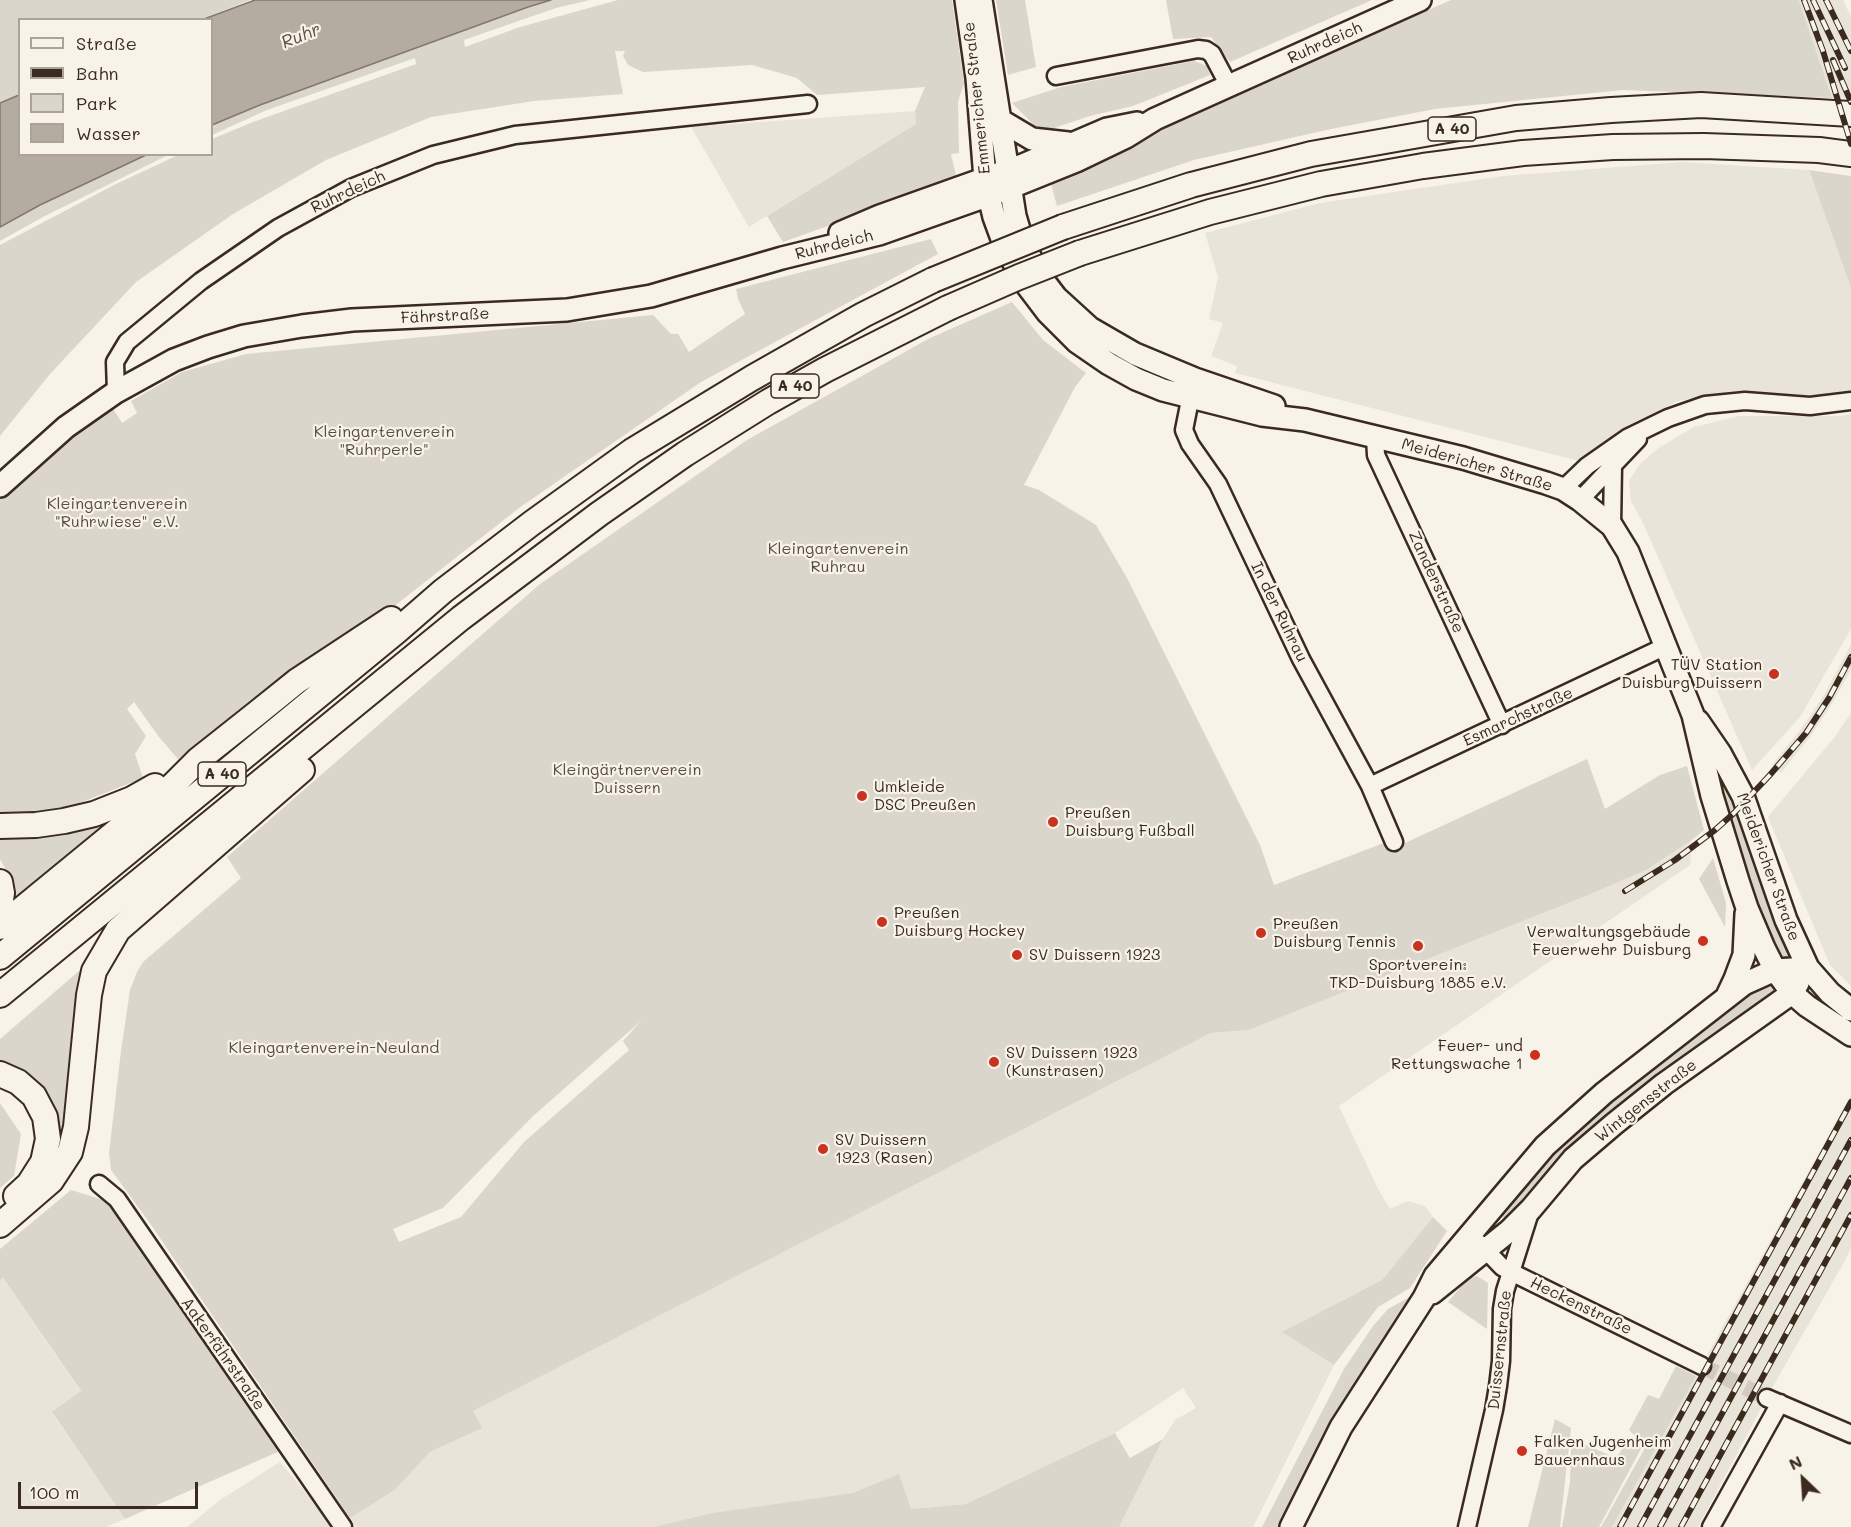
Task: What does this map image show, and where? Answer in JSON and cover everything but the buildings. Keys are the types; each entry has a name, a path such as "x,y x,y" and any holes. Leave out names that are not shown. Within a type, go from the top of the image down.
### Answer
{"highway":[{"name":"A 40","path":"0,957 444,591 532,523 632,451 752,378 863,315 933,280 1063,227 1191,185 1311,154 1516,118 1611,110 1701,105 1851,114"},
{"name":"A 40","path":"1,994 462,618 599,514 685,454 768,402 825,369 948,308 1080,253 1221,209 1321,184 1434,164 1523,153 1613,147 1715,146 1819,150 1851,154"},
{"path":"0,927 173,785 198,760 297,681 386,621 444,591"},
{"path":"0,1225 51,1181 70,1152 76,1127 94,971 118,930 342,735 352,709"},
{"path":"0,826 55,823 94,814 132,799 198,760"},
{"path":"0,882 2,893 0,906"},
{"path":"0,1074 18,1082 34,1096 45,1117 48,1139 43,1161 28,1184 0,1210"}],"main road":[{"name":"Emmericher Straße","path":"966,0 979,36 1000,120 1008,180"},
{"name":"Emmericher Straße","path":"981,0 977,78 986,187"},
{"name":"Ruhrdeich","path":"782,258 879,234 986,187 1076,161 1126,137 1155,119 1420,0"},
{"name":"Ruhrdeich","path":"1008,180 1071,144 1107,129 1155,119"},
{"path":"1000,120 1032,140 1071,144"},
{"name":"Meidericher Straße","path":"1008,180 1023,243 1040,276 1056,297 1090,328 1161,366 1192,389"},
{"name":"Meidericher Straße","path":"986,187 1005,247 1025,283 1047,312 1077,342 1136,380 1192,389 1262,415 1305,420 1462,458 1572,495 1612,526 1628,552 1694,715 1712,796 1746,908 1775,970 1792,993 1807,1006 1851,1035"},
{"name":"Fährstraße","path":"116,392 174,360 244,336 352,320 567,310 651,296 782,258"},
{"path":"0,486 66,427 116,392"},
{"name":"Meidericher Straße","path":"1694,715 1720,753 1743,796 1786,920 1808,968 1825,988 1851,1010"},
{"name":"Wintgensstraße","path":"1727,996 1736,979 1744,954 1746,908"},
{"name":"Wintgensstraße","path":"1477,1242 1545,1146 1604,1093 1750,980 1775,970 1808,968"},
{"name":"Wintgensstraße","path":"1291,1527 1341,1427 1424,1299 1435,1276 1477,1242 1531,1209 1564,1169 1614,1124 1664,1084 1792,993 1808,968"}],"street":[{"path":"1056,76 1198,49 1212,54 1229,86"},
{"name":"Ruhrdeich","path":"116,392 115,362 127,342 201,281 249,247 278,228 351,188 433,155 515,135 808,104"},
{"name":"In der Ruhrau","path":"1192,389 1184,430 1190,444 1218,484 1301,659 1370,786 1394,842"},
{"path":"1572,495 1578,474 1603,454 1628,438 1668,418 1705,405 1745,401 1810,406 1851,401"},
{"path":"1572,495 1613,466 1631,445 1654,425"},
{"name":"Zanderstraße","path":"1375,437 1377,455 1502,725"},
{"path":"1612,526 1613,466"},
{"name":"Esmarchstraße","path":"1370,786 1666,646"},
{"name":"Aakerfährstraße","path":"99,1184 117,1199 344,1527"},
{"name":"Duissernstraße","path":"1467,1527 1494,1410 1501,1361 1502,1309 1505,1291 1531,1209"},
{"name":"Heckenstraße","path":"1477,1242 1502,1267 1511,1272 1702,1366"},
{"path":"1711,1527 1774,1401 1851,1434"}],"shaded area":[{"path":"1799,0 1843,0 1851,17 1851,98 1832,98"},
{"path":"915,111 916,124 749,227 691,127"},
{"path":"1682,162 1809,170 1851,288 1851,390 1816,396 1734,391 1678,401 1630,424 1579,461 1235,373 1237,366 1211,356 1223,323 1209,319 1218,277 1205,233 1320,203 1503,176"},
{"path":"1851,414 1851,629 1800,717 1752,770 1643,523 1631,501 1629,481 1639,465 1660,447 1694,427 1739,416 1840,416"},
{"path":"1851,644 1851,669 1835,699 1810,737 1781,773 1772,765 1801,729 1824,695"},
{"path":"1851,713 1851,986 1830,965 1768,817 1834,738"},
{"path":"1692,840 1690,865 1339,1106 1378,1189 1390,1209 1408,1201 1425,1206 1433,1217 1382,1280 1283,1332 1334,1365 1253,1527 1119,1527 1163,1439 1175,1420 1196,1408 1183,1388 1115,1433 966,1504 821,1518 797,1527 356,1527 350,1518 395,1490 430,1452 481,1428 472,1411 1211,1033 1249,1030 1591,894 1646,870"},
{"path":"1851,1095 1851,1249 1772,1388 1698,1527 1612,1527"},
{"path":"2,1277 81,1392 52,1413 125,1519 106,1527 0,1527 0,1280"},
{"path":"280,1462 335,1527 187,1527 220,1500"}],"green space":[{"path":"0,0 250,0 205,18 18,18 18,95 0,103"},
{"path":"551,0 590,0 556,8 464,40 465,47 520,27 618,0 952,0 964,83 958,102 959,153 951,154 957,180 783,242 767,216 916,124 915,111 925,87 817,95 797,78 752,65 643,72 628,65 623,56 625,51 615,51 623,94 534,101 431,117 326,160 233,214 136,282 50,374 0,436 0,245 114,185 176,156 213,156 213,139 416,64 415,58 267,110 213,135 213,125 260,105"},
{"path":"996,0 1025,0 1036,67 1008,75"},
{"path":"1166,0 1372,0 1230,62 1211,37 1173,39"},
{"path":"1451,0 1799,0 1832,98 1623,90 1435,109 1331,129 1194,160 1057,206 1051,184 1165,127"},
{"path":"1194,61 1207,66 1210,75 1133,106 1090,116 1048,130 1035,126 1012,103 1061,87"},
{"path":"144,156 166,156 0,241 0,227 40,205"},
{"path":"1809,170 1851,176 1851,288"},
{"path":"931,239 938,254 701,382 519,508 383,615 271,686 178,759 134,702 127,709 146,736 135,754 143,778 67,808 0,814 0,497 70,434 112,407 122,423 137,413 131,401 182,372 246,354 653,315 671,334 678,334 689,352 745,314 736,289"},
{"path":"1012,302 1043,340 1086,373 1075,387 1024,485 1039,490 1096,525 1127,578 1260,845 1274,885 1389,841 1405,843 1587,759 1605,809 1660,775 1687,766 1704,830 1646,870 1591,894 1249,1030 1211,1033 473,1411 482,1428 430,1452 395,1490 350,1518 149,1222 111,1170 109,1153 121,1051 130,990 137,972 143,962 241,878 227,857 540,584 747,440 930,338","holes":["641,1021 623,1041 629,1050 524,1142 461,1217 399,1242 393,1229 443,1208 532,1117"]},
{"path":"1728,781 1789,946 1789,956 1781,959 1775,955 1767,940 1717,787"},
{"path":"129,808 13,904 13,883 0,859 0,830"},
{"path":"1713,858 1726,903 1725,927 1699,879"},
{"path":"86,965 68,1124 55,1159 56,1140 0,1066 0,1039"},
{"path":"1775,981 1780,988 1510,1225 1498,1211 1551,1149 1736,998"},
{"path":"0,1103 21,1134 14,1176 0,1188"},
{"path":"71,1190 107,1201 135,1235 280,1451 125,1519 52,1412 81,1391 3,1278 0,1280 0,1249"},
{"path":"1433,1217 1447,1231 1410,1288 1378,1307 1334,1365 1282,1332 1382,1280"},
{"path":"1477,1276 1488,1283 1487,1329 1448,1302 1468,1278"},
{"path":"1413,1295 1352,1391 1283,1527 1262,1527 1344,1369 1373,1326 1388,1309"},
{"path":"1676,1366 1696,1376 1612,1527 1601,1527 1646,1446 1629,1430 1648,1395 1659,1399"},
{"path":"1555,1419 1571,1428 1560,1527 1528,1527"},
{"path":"1115,1433 1130,1458 1163,1439 1119,1527 654,1527 713,1513 853,1493 899,1474 911,1509 966,1504"},
{"path":"1630,1439 1642,1447 1599,1527 1562,1527 1570,1482 1571,1450 1575,1440 1616,1458"}],"water":[{"name":"Ruhr","path":"255,0 551,0 260,105 213,125 213,18 207,18"},
{"path":"18,95 18,156 144,156 40,205 0,227 0,103"}],"tunnel":[{"path":"1702,1366 1767,1398"}],"railway":[{"path":"1804,0 1823,51 1851,144"},
{"path":"1813,0 1845,68"},
{"path":"1826,0 1851,51"},
{"path":"1833,60 1851,102"},
{"path":"1625,891 1675,860 1734,813 1806,733 1829,698 1851,657"},
{"path":"1620,1527 1851,1102"},
{"path":"1640,1527 1851,1140"},
{"path":"1660,1527 1851,1178"},
{"path":"1681,1527 1851,1215"}],"place":[{"name":"TÜV Station Duisburg Duissern","path":"1774,674"},
{"name":"Umkleide DSC Preußen","path":"862,796"},
{"name":"Preußen Duisburg Fußball","path":"1053,822"},
{"name":"Preußen Duisburg Hockey","path":"882,922"},
{"name":"Preußen Duisburg Tennis","path":"1261,933"},
{"name":"Verwaltungsgebäude Feuerwehr Duisburg","path":"1703,941"},
{"name":"Sportverein: TKD-Duisburg 1885 e.V.","path":"1418,946"},
{"name":"SV Duissern 1923","path":"1017,955"},
{"name":"Feuer- und Rettungswache 1","path":"1535,1055"},
{"name":"SV Duissern 1923 (Kunstrasen)","path":"994,1062"},
{"name":"SV Duissern 1923 (Rasen)","path":"823,1149"},
{"name":"Falken Jugenheim Bauernhaus","path":"1522,1451"}],"park label":[{"name":"Kleingartenverein \"Ruhrperle\"","path":"384,441"},
{"name":"Kleingartenverein \"Ruhrwiese\" e.V.","path":"117,513"},
{"name":"Kleingartenverein Ruhrau","path":"838,558"},
{"name":"Kleingärtnerverein Duissern","path":"627,779"},
{"name":"Kleingartenverein-Neuland","path":"334,1048"}]}
